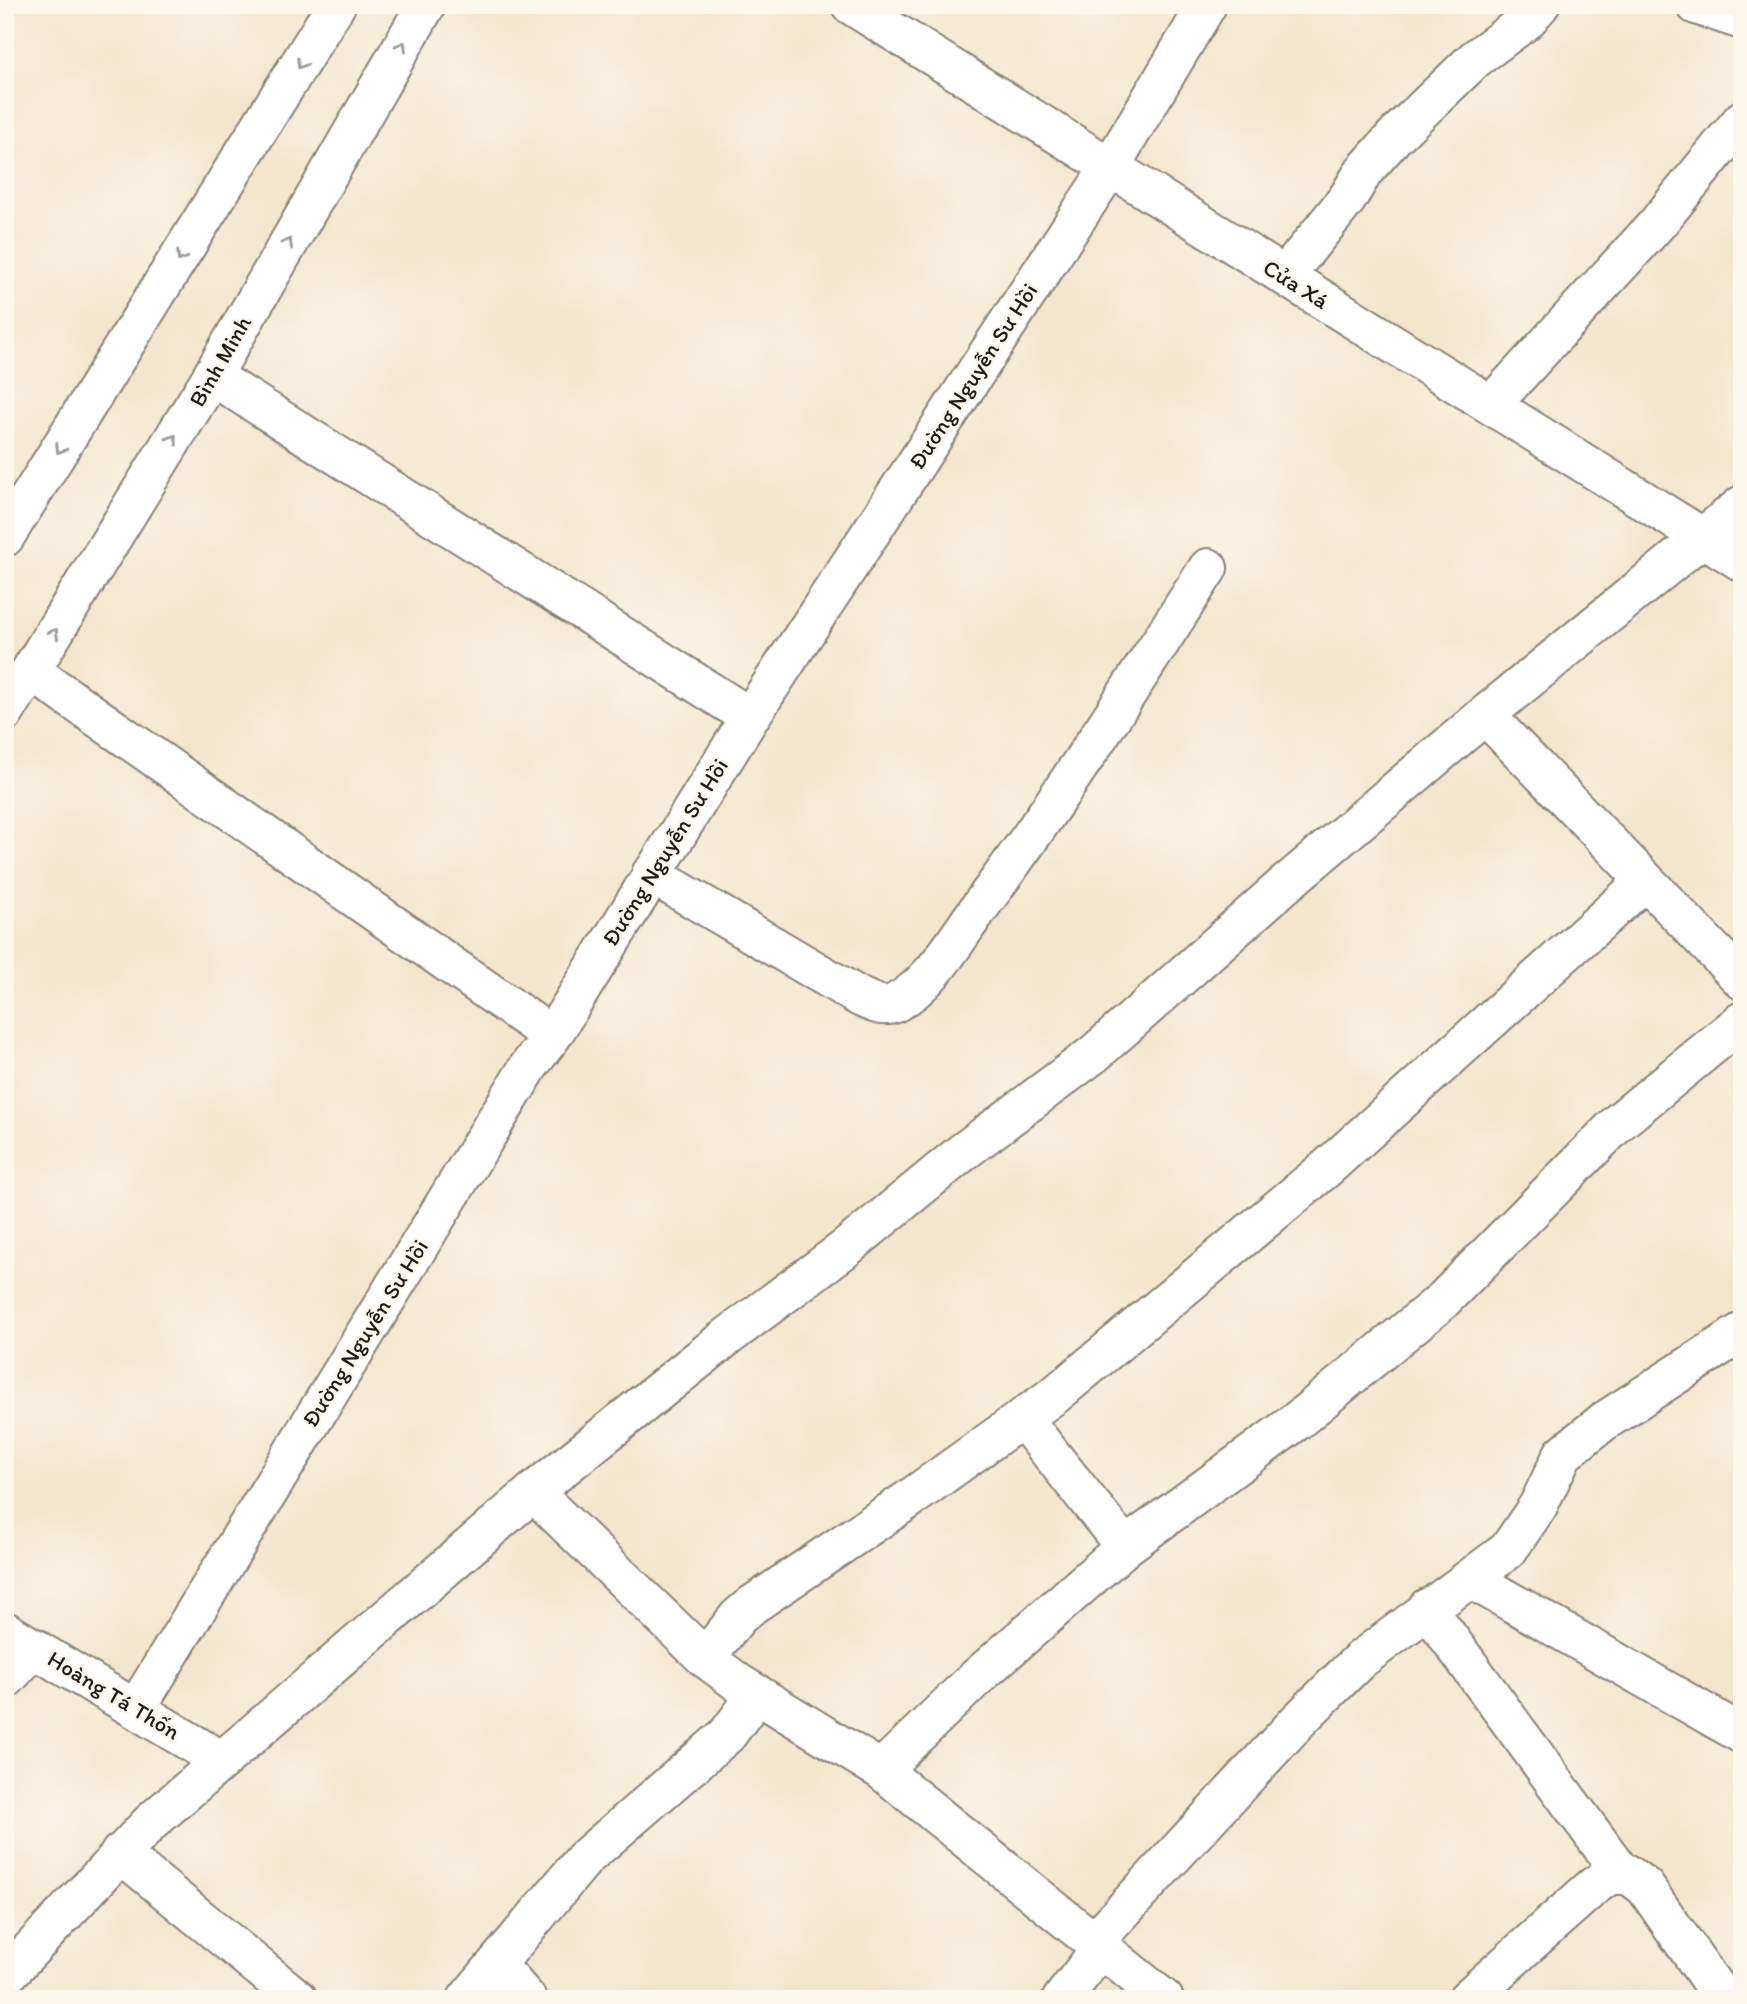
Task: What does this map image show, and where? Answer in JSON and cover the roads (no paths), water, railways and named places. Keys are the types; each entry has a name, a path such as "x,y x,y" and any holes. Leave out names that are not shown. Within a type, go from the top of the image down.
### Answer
{"street":[{"path":"5,537 337,5"},
{"name":"Bình Minh","path":"5,712 212,376 426,5"},
{"name":"Cửa Xá","path":"851,5 1109,169 1742,562"},
{"name":"Đường Nguyễn Sư Hồi","path":"137,1707 522,1078 552,1036 750,717 1109,169 1207,5"},
{"path":"1285,276 1347,199 1364,171 1395,136 1475,59 1526,21 1540,5"},
{"path":"1696,5 1742,20"},
{"path":"1491,405 1656,225 1742,120"},
{"path":"212,376 750,717"},
{"path":"5,1977 120,1853 222,1761 533,1492 723,1340 846,1248 962,1152 1094,1054 1281,888 1485,715 1742,505"},
{"path":"651,874 860,997 878,1004 898,1002 937,965 1004,874 1091,752 1208,568"},
{"path":"31,671 552,1036"},
{"path":"1485,715 1742,980"},
{"path":"705,1658 738,1617 752,1605 1023,1419 1328,1167 1645,881"},
{"path":"881,1770 975,1678 1125,1548 1298,1420 1442,1301 1619,1122 1742,1021"},
{"path":"1062,1999 1098,1945 1300,1718 1360,1660 1508,1550 1538,1506 1554,1467 1580,1438 1742,1332"},
{"path":"1023,1419 1125,1548"},
{"path":"533,1492 705,1658 757,1694 881,1770 1164,1999"},
{"path":"1471,1579 1742,1734"},
{"path":"1427,1608 1622,1874"},
{"path":"5,1680 20,1639"},
{"name":"Hoàng Tá Thốn","path":"20,1639 137,1707 222,1761"},
{"path":"467,1999 585,1858 727,1735 757,1694"},
{"path":"120,1853 298,1999"},
{"path":"1467,1999 1593,1887 1608,1876 1622,1874 1635,1878 1645,1887 1723,1999"},
{"path":"496,1965 527,1999"},
{"path":"5,1990 6,1999"}]}
